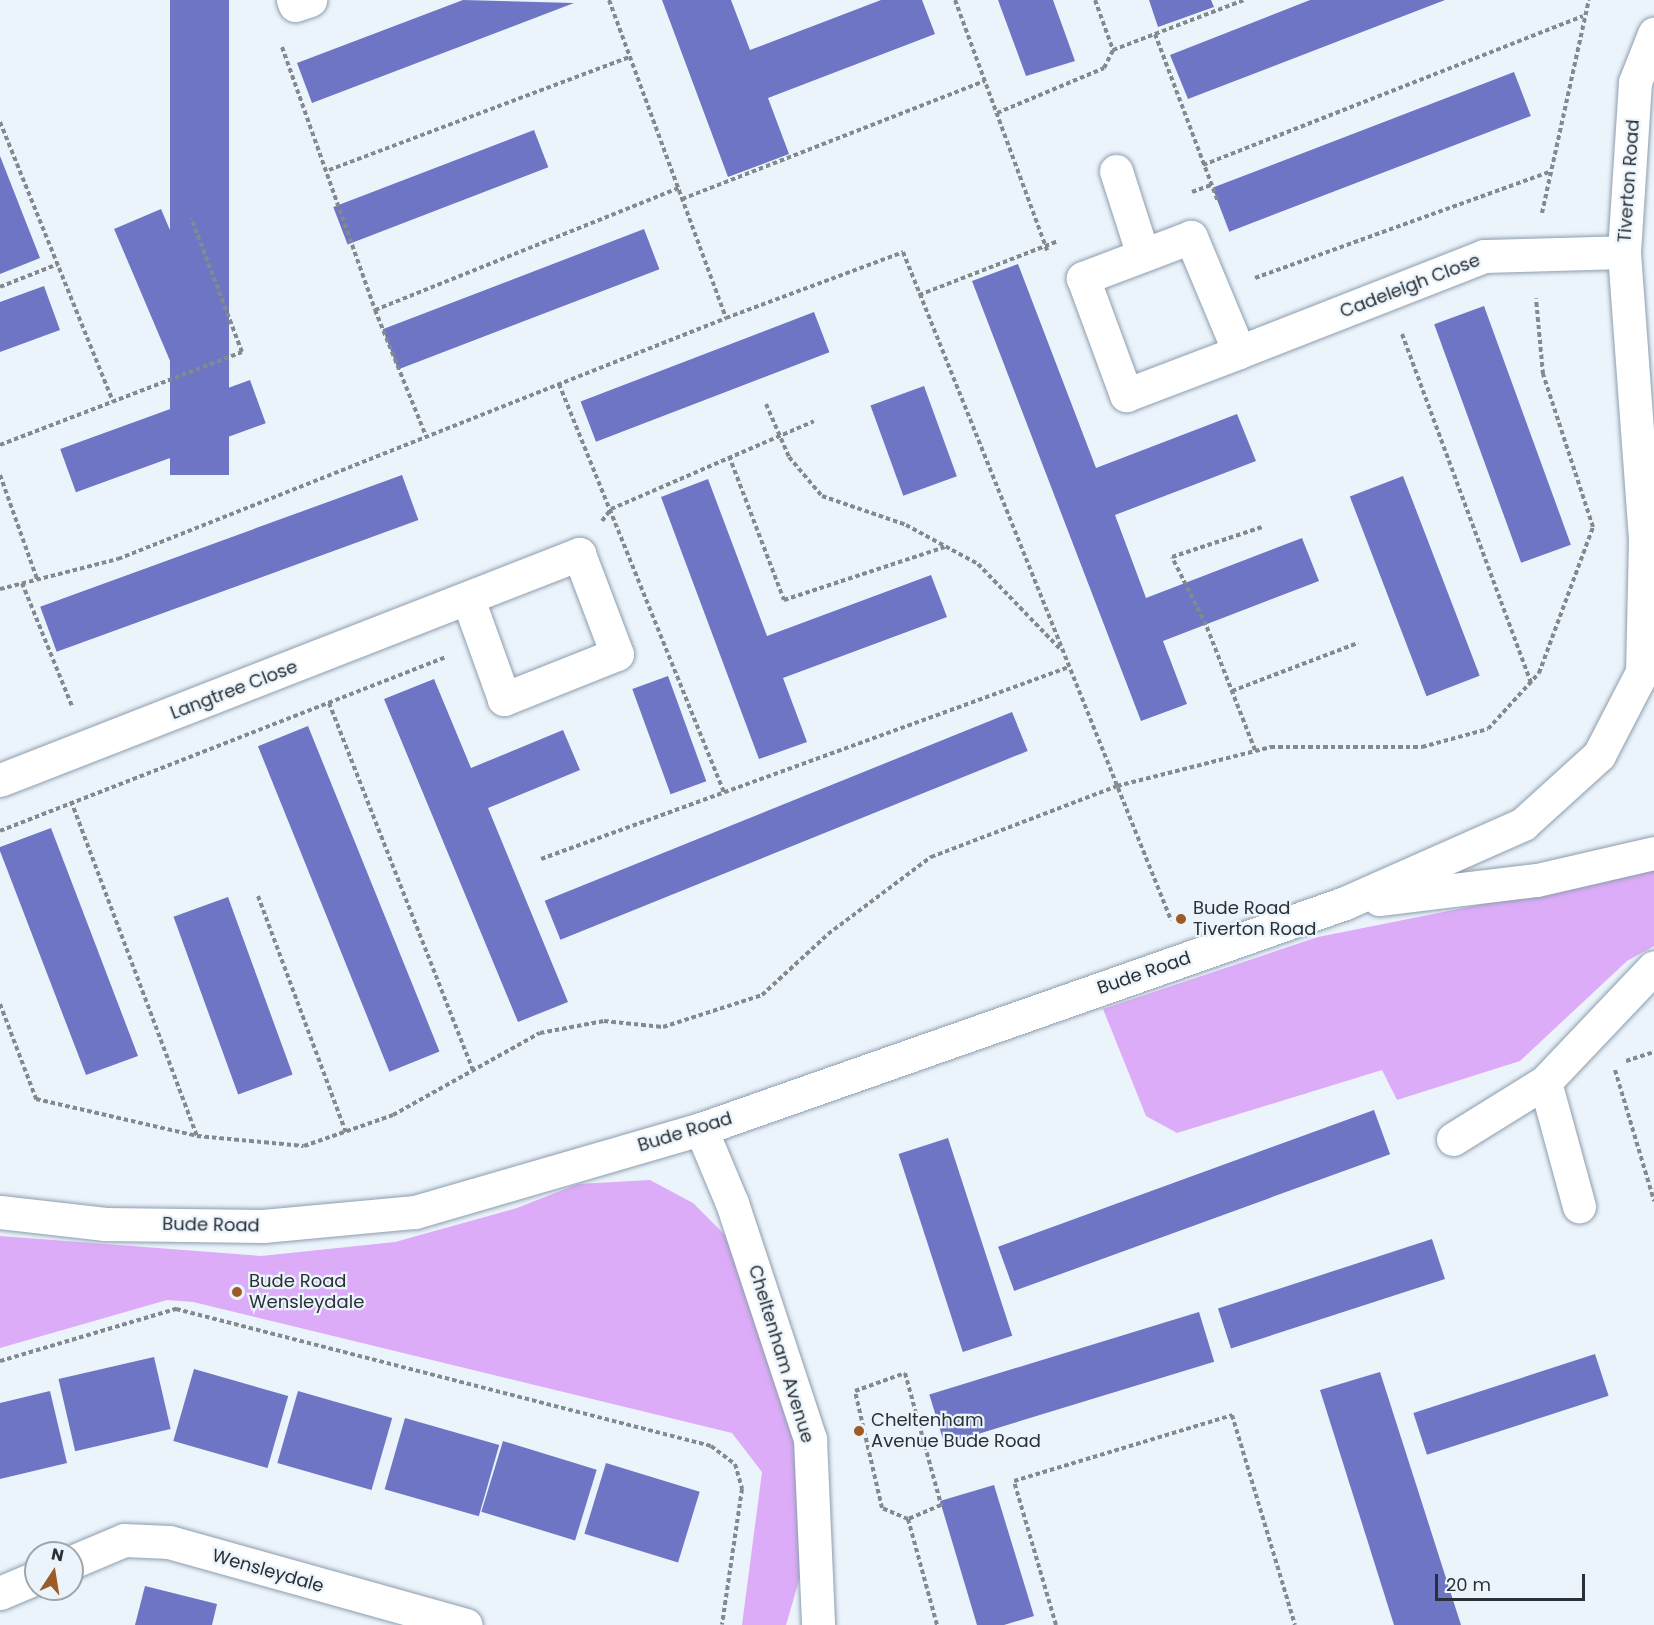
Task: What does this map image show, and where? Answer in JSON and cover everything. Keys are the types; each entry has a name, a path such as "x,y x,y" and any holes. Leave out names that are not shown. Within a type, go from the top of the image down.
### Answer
{"street":[{"name":"Tiverton Road","path":"1648,670 1650,546 1628,331 1624,252 1635,82 1654,34"},
{"path":"1116,171 1143,255"},
{"path":"1083,278 1191,237 1239,352"},
{"name":"Cadeleigh Close","path":"1083,278 1126,395 1484,256 1624,252"},
{"name":"Tiverton Road","path":"1628,331 1654,393"},
{"path":"468,599 504,699 617,654 579,554"},
{"name":"Langtree Close","path":"0,780 579,554"},
{"name":"Bude Road","path":"0,1212 105,1224 264,1227 416,1212 701,1129 1344,903 1523,824 1599,755 1648,670"},
{"name":"Bude Road","path":"1344,903 1537,880 1654,853"},
{"path":"1453,1139 1545,1082 1654,967"},
{"path":"1545,1082 1579,1206"},
{"name":"Cheltenham Avenue","path":"701,1129 732,1203 810,1439 819,1625"},
{"name":"Wensleydale","path":"84,1557 124,1540 169,1542 466,1625"},
{"path":"0,1593 24,1583"}],"path":[{"path":"609,0 726,318"},
{"path":"955,0 1060,286 1083,278"},
{"path":"1095,0 1113,50"},
{"path":"997,113 1104,68 1113,50 1244,0"},
{"path":"0,1004 36,1099 196,1136 304,1146 346,1132 474,1074 540,1033 604,1021 663,1027 762,995 828,934 931,857 1117,786 1255,750 1422,747 1488,729 1539,673 1593,527 1543,374 1536,254 1549,172 1589,0"},
{"path":"300,2 279,39 329,170 375,310 426,436"},
{"path":"1203,165 1584,16"},
{"path":"1155,34 1220,207"},
{"path":"329,170 630,57"},
{"path":"682,199 985,81"},
{"path":"0,122 113,401"},
{"path":"1215,295 1549,172"},
{"path":"375,310 678,188"},
{"path":"0,445 242,352 191,218"},
{"path":"919,295 1045,246"},
{"path":"0,589 118,559 726,318 903,252 1186,958"},
{"path":"0,287 58,264"},
{"path":"1387,294 1531,682"},
{"path":"559,384 725,794"},
{"path":"766,404 789,457 822,496 906,525 978,564 1063,652"},
{"path":"579,554 611,509 779,434 814,422"},
{"path":"729,456 784,600 945,546"},
{"path":"0,475 37,579"},
{"path":"1255,750 1232,691 1172,557 1262,527"},
{"path":"22,583 88,746"},
{"path":"0,831 484,643"},
{"path":"1232,691 1358,643"},
{"path":"541,859 1069,667"},
{"path":"329,703 474,1074"},
{"path":"55,759 196,1136"},
{"path":"258,896 346,1132"},
{"path":"1654,1052 1613,1065 1654,1201"},
{"path":"0,1361 176,1309 711,1446 735,1464 742,1489 722,1625"},
{"path":"905,1373 940,1505 908,1519 882,1508 855,1391 905,1373"},
{"path":"1056,1625 1014,1481 1232,1414 1295,1625"},
{"path":"908,1519 937,1625"}],"shaded area":[{"path":"1654,870 1654,946 1627,961 1520,1061 1397,1100 1382,1070 1177,1133 1146,1116 1103,1009 1318,937"},
{"path":"650,1180 693,1203 726,1236 795,1447 807,1553 786,1625 742,1625 762,1472 732,1433 193,1302 167,1300 0,1348 0,1236 261,1256 395,1242 517,1208 578,1184"}],"building":[{"path":"170,0 229,0 229,475 170,475"},
{"path":"463,0 574,3 312,103 297,63"},
{"path":"662,0 731,0 750,50 881,0 922,0 935,34 768,98 789,154 728,177"},
{"path":"998,0 1053,0 1075,61 1026,76"},
{"path":"1149,0 1211,0 1214,7 1158,27"},
{"path":"1310,0 1445,0 1188,99 1170,55"},
{"path":"1514,72 1531,116 1229,232 1212,188"},
{"path":"534,130 548,167 348,244 333,207"},
{"path":"0,156 40,258 0,274"},
{"path":"161,209 224,356 177,376 114,229"},
{"path":"644,229 659,269 398,369 383,329"},
{"path":"1018,264 1096,468 1237,414 1256,461 1115,515 1146,598 1302,538 1319,581 1163,641 1187,704 1141,721 972,281"},
{"path":"44,286 60,330 0,352 0,302"},
{"path":"1484,306 1571,545 1521,563 1434,324"},
{"path":"814,312 829,352 596,442 581,402"},
{"path":"250,380 266,423 76,492 60,449"},
{"path":"924,386 957,476 903,496 870,405"},
{"path":"402,475 418,520 57,652 40,607"},
{"path":"1403,476 1480,676 1426,696 1350,496"},
{"path":"708,479 767,636 931,575 947,617 783,678 807,742 759,759 661,497"},
{"path":"668,676 706,781 671,794 632,689"},
{"path":"434,679 471,768 563,730 580,770 488,808 568,1002 518,1022 384,699"},
{"path":"1012,712 1028,751 560,940 545,901"},
{"path":"308,726 439,1051 389,1072 258,746"},
{"path":"51,828 138,1056 86,1075 0,851 0,847"},
{"path":"228,897 293,1075 238,1094 173,917"},
{"path":"1374,1110 1390,1154 1014,1291 998,1247"},
{"path":"948,1138 1012,1336 963,1352 899,1154"},
{"path":"1432,1239 1445,1279 1231,1348 1218,1309"},
{"path":"1199,1312 1214,1362 945,1444 929,1394"},
{"path":"1595,1354 1609,1396 1427,1455 1413,1413"},
{"path":"154,1357 171,1429 75,1451 59,1379"},
{"path":"194,1369 288,1396 268,1468 173,1441"},
{"path":"1380,1372 1461,1625 1394,1625 1320,1390"},
{"path":"50,1391 67,1463 0,1479 0,1403"},
{"path":"298,1391 392,1418 372,1490 277,1463"},
{"path":"405,1418 499,1445 479,1516 385,1489"},
{"path":"503,1441 597,1470 575,1540 481,1512"},
{"path":"606,1463 700,1492 678,1562 584,1534"},
{"path":"994,1485 1034,1616 1004,1625 977,1625 940,1501"},
{"path":"145,1586 217,1604 212,1625 135,1625"}],"place":[{"name":"Bude Road Tiverton Road","path":"1181,919"},
{"name":"Bude Road Wensleydale","path":"237,1292"},
{"name":"Cheltenham Avenue Bude Road","path":"859,1431"}]}
